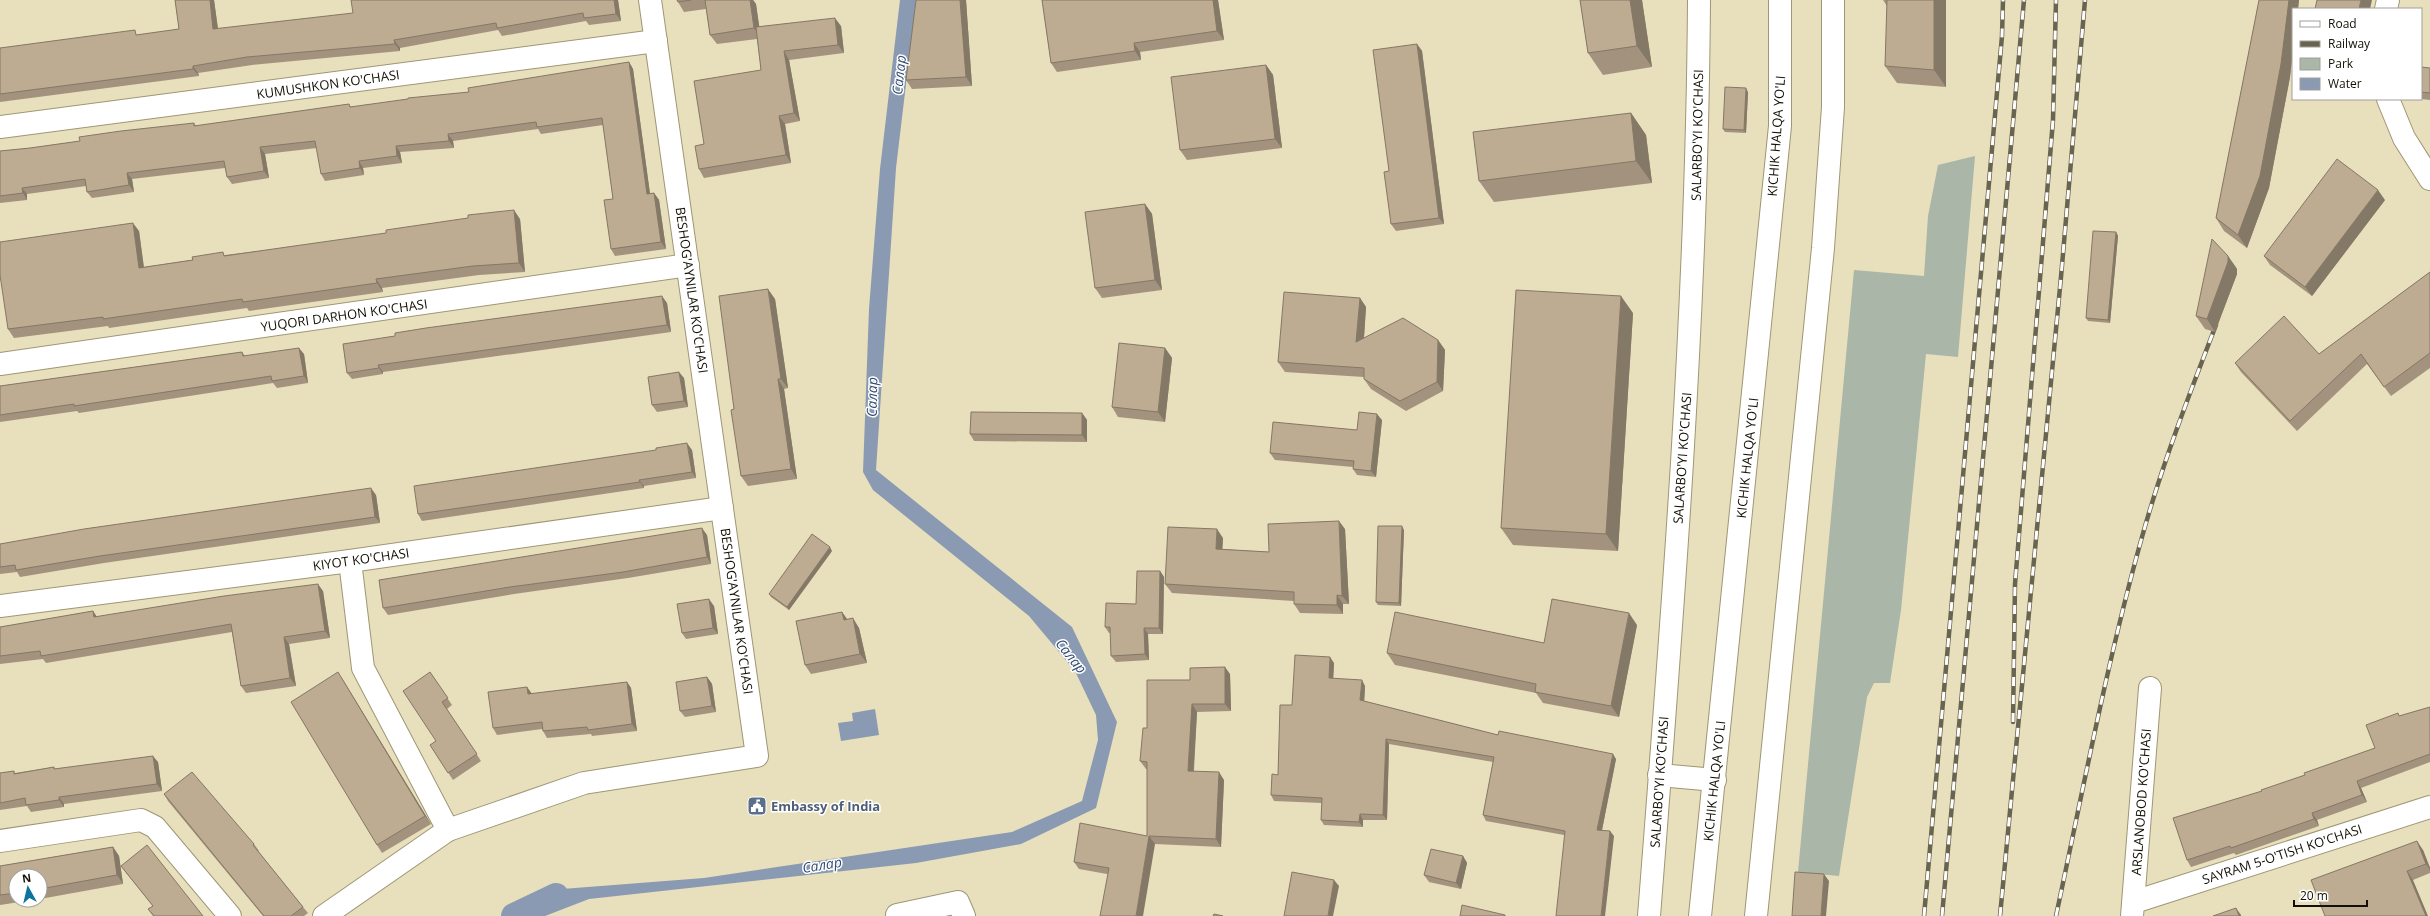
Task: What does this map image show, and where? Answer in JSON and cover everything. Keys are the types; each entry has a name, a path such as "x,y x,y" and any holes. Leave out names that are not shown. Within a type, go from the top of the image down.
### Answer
{"main road":[{"name":"BESHOG'AYNILAR KO'CHASI","path":"324,916 448,830 584,783 757,756 650,0"},
{"name":"SALARBO'YI KO'CHASI","path":"1649,916 1690,346 1698,112 1699,0"},
{"name":"KICHIK HALQA YO'LI","path":"1700,916 1715,780 1780,126 1780,0"},
{"path":"1756,916 1823,248 1833,107 1833,0"},
{"name":"KUMUSHKON KO'CHASI","path":"0,127 656,41"},
{"path":"2388,100 2404,138 2430,179"},
{"name":"YUQORI DARHON KO'CHASI","path":"0,364 688,265"},
{"name":"KIYOT KO'CHASI","path":"0,606 350,561 722,508"},
{"path":"350,561 363,668 448,830"},
{"name":"ARSLANOBOD KO'CHASI","path":"2133,909 2150,688"},
{"path":"1659,775 1715,780"},
{"name":"SAYRAM 5-O'TISH KO'CHASI","path":"2133,909 2430,806"},
{"path":"0,841 141,820 155,827 230,916"},
{"path":"897,915 958,902 964,916"}],"green space":[{"path":"1975,156 1958,357 1926,354 1901,610 1890,683 1874,683 1867,697 1839,876 1798,872 1854,270 1924,276 1928,216 1938,165"}],"water":[{"name":"Салар","path":"900,0 916,0 896,168 876,470 1072,627 1117,722 1096,808 1021,844 916,863 589,899 545,916 513,916 562,889 704,878 1012,832 1082,801 1098,740 1096,715 1075,671 1029,616 873,490 863,472 869,309 880,169"},
{"path":"875,709 879,735 841,741 838,723 853,721 852,713"}],"building":[{"path":"175,0 210,0 213,29 353,13 351,0 614,0 616,14 584,18 583,13 497,28 496,23 394,40 395,44 247,57 193,66 193,69 0,94 0,48 135,30 136,35 179,29"},
{"path":"677,0 691,0 678,2"},
{"path":"705,0 750,0 754,28 710,35"},
{"path":"916,0 960,0 966,77 906,80"},
{"path":"1042,0 1213,0 1217,31 1134,43 1135,51 1051,63"},
{"path":"1580,0 1630,0 1637,46 1588,53"},
{"path":"1887,0 1934,0 1934,70 1885,66"},
{"path":"2259,0 2289,0 2281,64 2260,176 2238,235 2216,218"},
{"path":"2317,0 2361,0 2359,8 2315,8"},
{"path":"835,18 838,45 784,51 794,113 779,116 786,155 699,169 695,146 704,144 694,81 761,70 756,27"},
{"path":"1417,44 1439,218 1391,224 1384,172 1389,171 1373,50"},
{"path":"629,62 647,194 654,193 661,242 611,249 604,200 613,199 602,118 537,127 536,122 448,134 449,141 396,146 397,156 359,161 360,168 321,174 315,141 260,147 264,171 227,177 224,161 127,173 129,185 87,192 85,179 22,188 23,193 0,196 0,151 80,141 79,137 121,131 194,123 194,126 349,104 350,107 408,98 469,92 468,88"},
{"path":"1266,65 1275,139 1180,150 1171,77"},
{"path":"2422,67 2430,68 2430,93 2422,92"},
{"path":"1725,87 1746,88 1744,130 1723,129"},
{"path":"1631,113 1636,161 1479,181 1473,132"},
{"path":"2337,159 2378,190 2305,287 2264,256"},
{"path":"1145,204 1155,280 1095,288 1085,212"},
{"path":"514,210 519,263 473,266 376,279 377,283 243,302 242,299 103,319 103,317 8,329 0,275 0,242 133,223 139,268 193,260 192,257 223,252 224,256 386,233 386,230 468,218 468,215"},
{"path":"2093,231 2116,232 2108,320 2086,318"},
{"path":"2212,239 2228,256 2228,262 2207,319 2196,316"},
{"path":"2430,272 2430,353 2384,387 2361,354 2290,421 2235,363 2284,316 2319,354"},
{"path":"768,289 781,379 778,379 791,469 741,476 731,410 734,409 719,296"},
{"path":"1516,290 1621,296 1606,534 1501,528"},
{"path":"1284,292 1360,298 1356,342 1403,318 1438,340 1437,382 1400,401 1364,379 1364,368 1278,362"},
{"path":"662,296 667,325 378,365 379,368 347,373 343,344 395,336 395,333 426,328"},
{"path":"1119,343 1165,348 1158,412 1112,407"},
{"path":"299,348 304,376 272,381 271,376 74,406 74,404 0,415 0,386 242,352 243,356"},
{"path":"679,372 684,401 652,405 648,377"},
{"path":"971,412 1082,413 1082,435 970,434"},
{"path":"1359,412 1377,414 1371,471 1353,469 1354,461 1270,453 1273,422 1357,430"},
{"path":"687,443 692,472 639,480 640,482 418,514 414,486 656,450 656,448"},
{"path":"371,488 375,517 100,556 16,570 15,565 0,567 0,544 84,529"},
{"path":"1339,521 1342,596 1337,595 1337,605 1294,604 1294,592 1165,584 1168,527 1217,529 1216,549 1269,552 1268,524"},
{"path":"1378,526 1402,526 1399,603 1376,602"},
{"path":"702,528 707,557 623,572 510,587 383,608 379,580"},
{"path":"812,534 830,547 787,607 769,594"},
{"path":"1137,571 1160,571 1159,628 1144,628 1145,654 1111,656 1110,627 1105,627 1106,603 1136,604"},
{"path":"318,584 325,631 284,637 290,678 241,686 231,624 41,656 40,651 0,656 0,627 93,611 94,617 224,596"},
{"path":"709,599 713,628 682,633 677,604"},
{"path":"1552,599 1629,613 1611,706 1535,692 1536,684 1387,653 1395,612 1544,643"},
{"path":"842,612 844,620 853,618 860,654 805,665 796,621"},
{"path":"1295,655 1330,657 1329,678 1362,680 1360,700 1498,735 1499,731 1613,754 1597,830 1610,831 1601,916 1556,916 1565,831 1483,815 1494,757 1386,739 1383,815 1360,814 1359,822 1321,820 1322,798 1271,795 1272,774 1278,775 1280,705 1292,705"},
{"path":"1225,667 1225,704 1192,704 1188,771 1219,772 1216,839 1149,836 1136,916 1100,916 1109,868 1074,862 1080,823 1147,836 1147,762 1140,761 1143,728 1147,728 1147,680 1190,680 1190,668"},
{"path":"338,672 425,816 377,845 291,702"},
{"path":"430,672 448,698 442,702 477,754 448,773 430,745 436,741 403,691"},
{"path":"707,677 712,706 680,711 676,682"},
{"path":"627,682 632,724 588,730 587,727 543,731 542,722 493,728 488,692 527,687 528,694"},
{"path":"2430,707 2430,754 2357,781 2362,795 2312,813 2314,819 2231,848 2230,846 2187,860 2173,818 2262,791 2261,790 2305,775 2304,773 2375,748 2366,725 2398,713 2399,716"},
{"path":"153,756 157,784 59,797 59,800 26,805 25,798 0,803 0,773 14,771 14,774 54,767 54,769"},
{"path":"192,772 254,844 253,845 303,907 291,916 264,916 164,794"},
{"path":"2417,841 2426,864 2407,871 2426,916 2325,916 2311,880"},
{"path":"147,845 203,916 154,916 148,909 153,906 121,866"},
{"path":"113,847 117,875 48,888 48,868 8,868 8,894 0,895 0,866"},
{"path":"1431,849 1463,856 1456,883 1424,875"},
{"path":"1292,872 1334,880 1328,916 1284,916"},
{"path":"1795,872 1824,874 1821,916 1792,916"},
{"path":"1462,905 1505,915 1505,916 1460,916"},
{"path":"2236,908 2239,916 2213,916"}],"waterway":[{"name":"Салар","path":"514,916 556,896"}],"railway":[{"path":"1924,916 2002,36 2003,0"},
{"path":"1942,916 2024,0"},
{"path":"2013,722 2015,584 2053,120 2056,0"},
{"path":"2000,916 2061,277 2085,0"},
{"path":"2056,916 2129,584 2167,457 2216,325"}],"place":[{"name":"Embassy of India","path":"757,806"}]}
